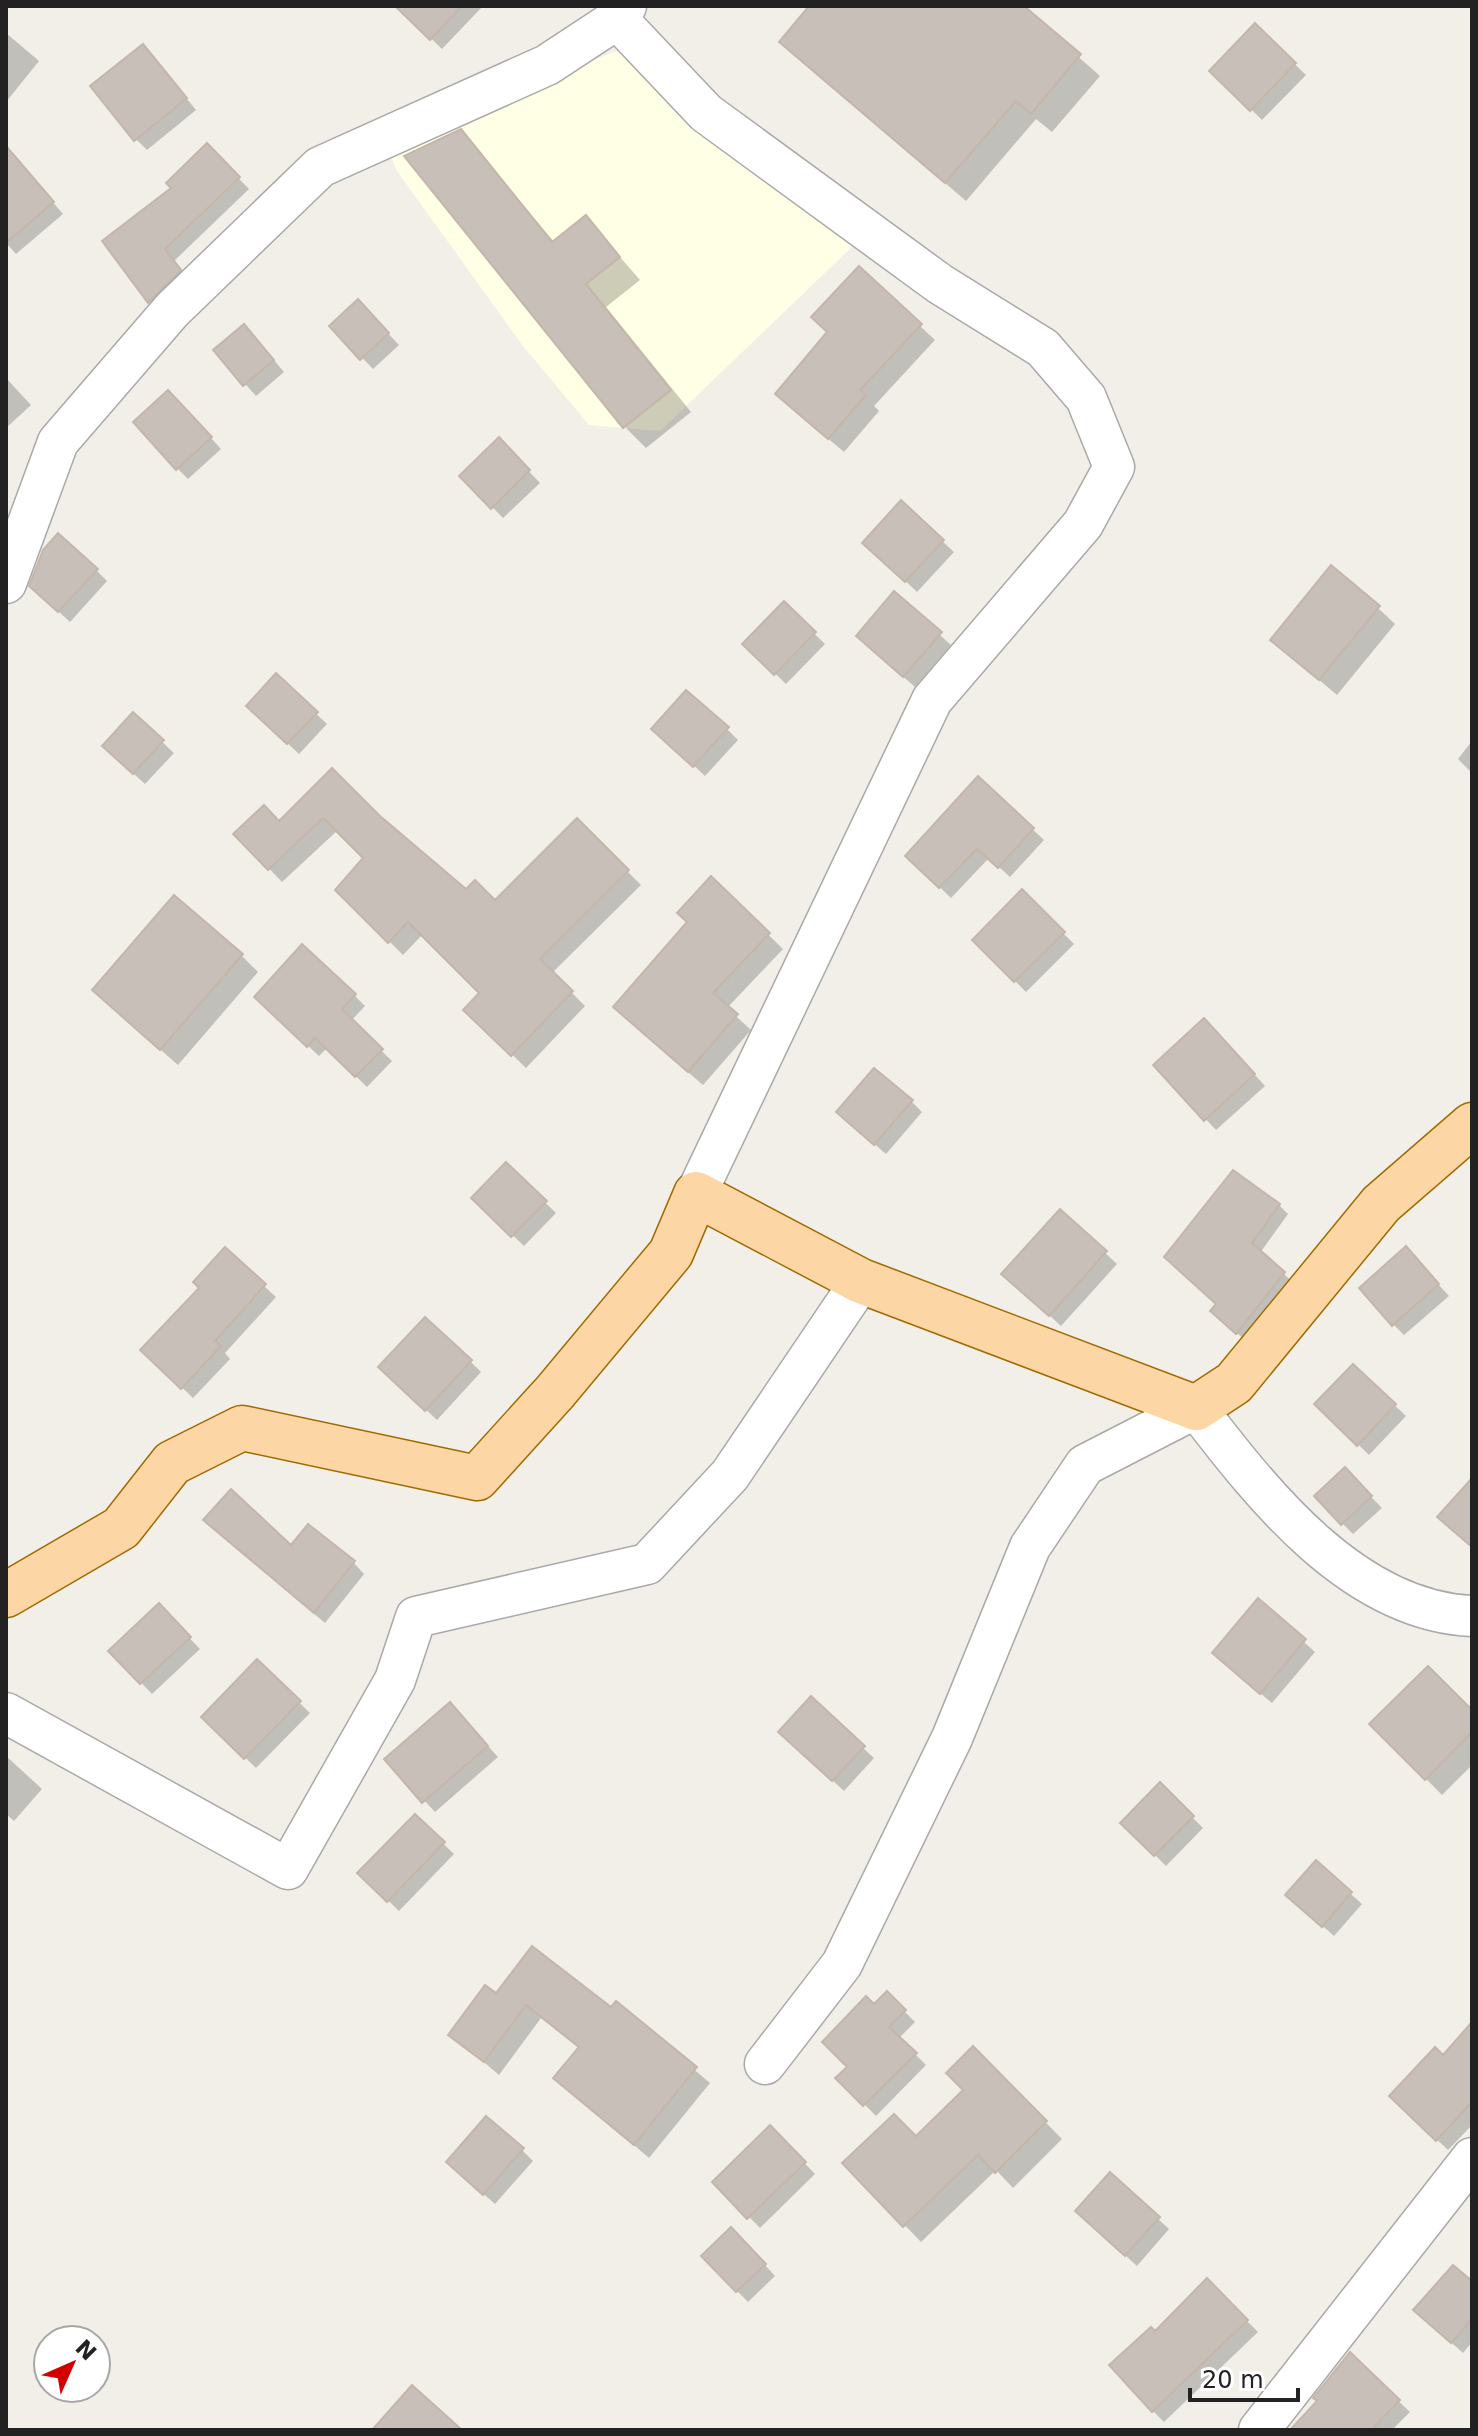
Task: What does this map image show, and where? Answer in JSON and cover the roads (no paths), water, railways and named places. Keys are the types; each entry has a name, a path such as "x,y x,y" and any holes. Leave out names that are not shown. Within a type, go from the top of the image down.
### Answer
{"main road":[{"path":"6,1595 121,1528 172,1463 242,1428 477,1478 555,1392 671,1253 696,1194 861,1281 1196,1408 1234,1383 1381,1204 1472,1125"}],"street":[{"path":"6,583 58,442 172,310 320,167 547,65 622,13 706,113 940,284 1043,348 1086,398 1114,467 1083,524 932,700 696,1194"},
{"path":"6,1713 288,1869 395,1680 416,1617 647,1564 730,1475 861,1281"},
{"path":"765,2064 842,1964 952,1738 1030,1547 1085,1465 1196,1408 1258,1488 1338,1564 1408,1602 1472,1616"},
{"path":"1259,2430 1472,2158"}]}
